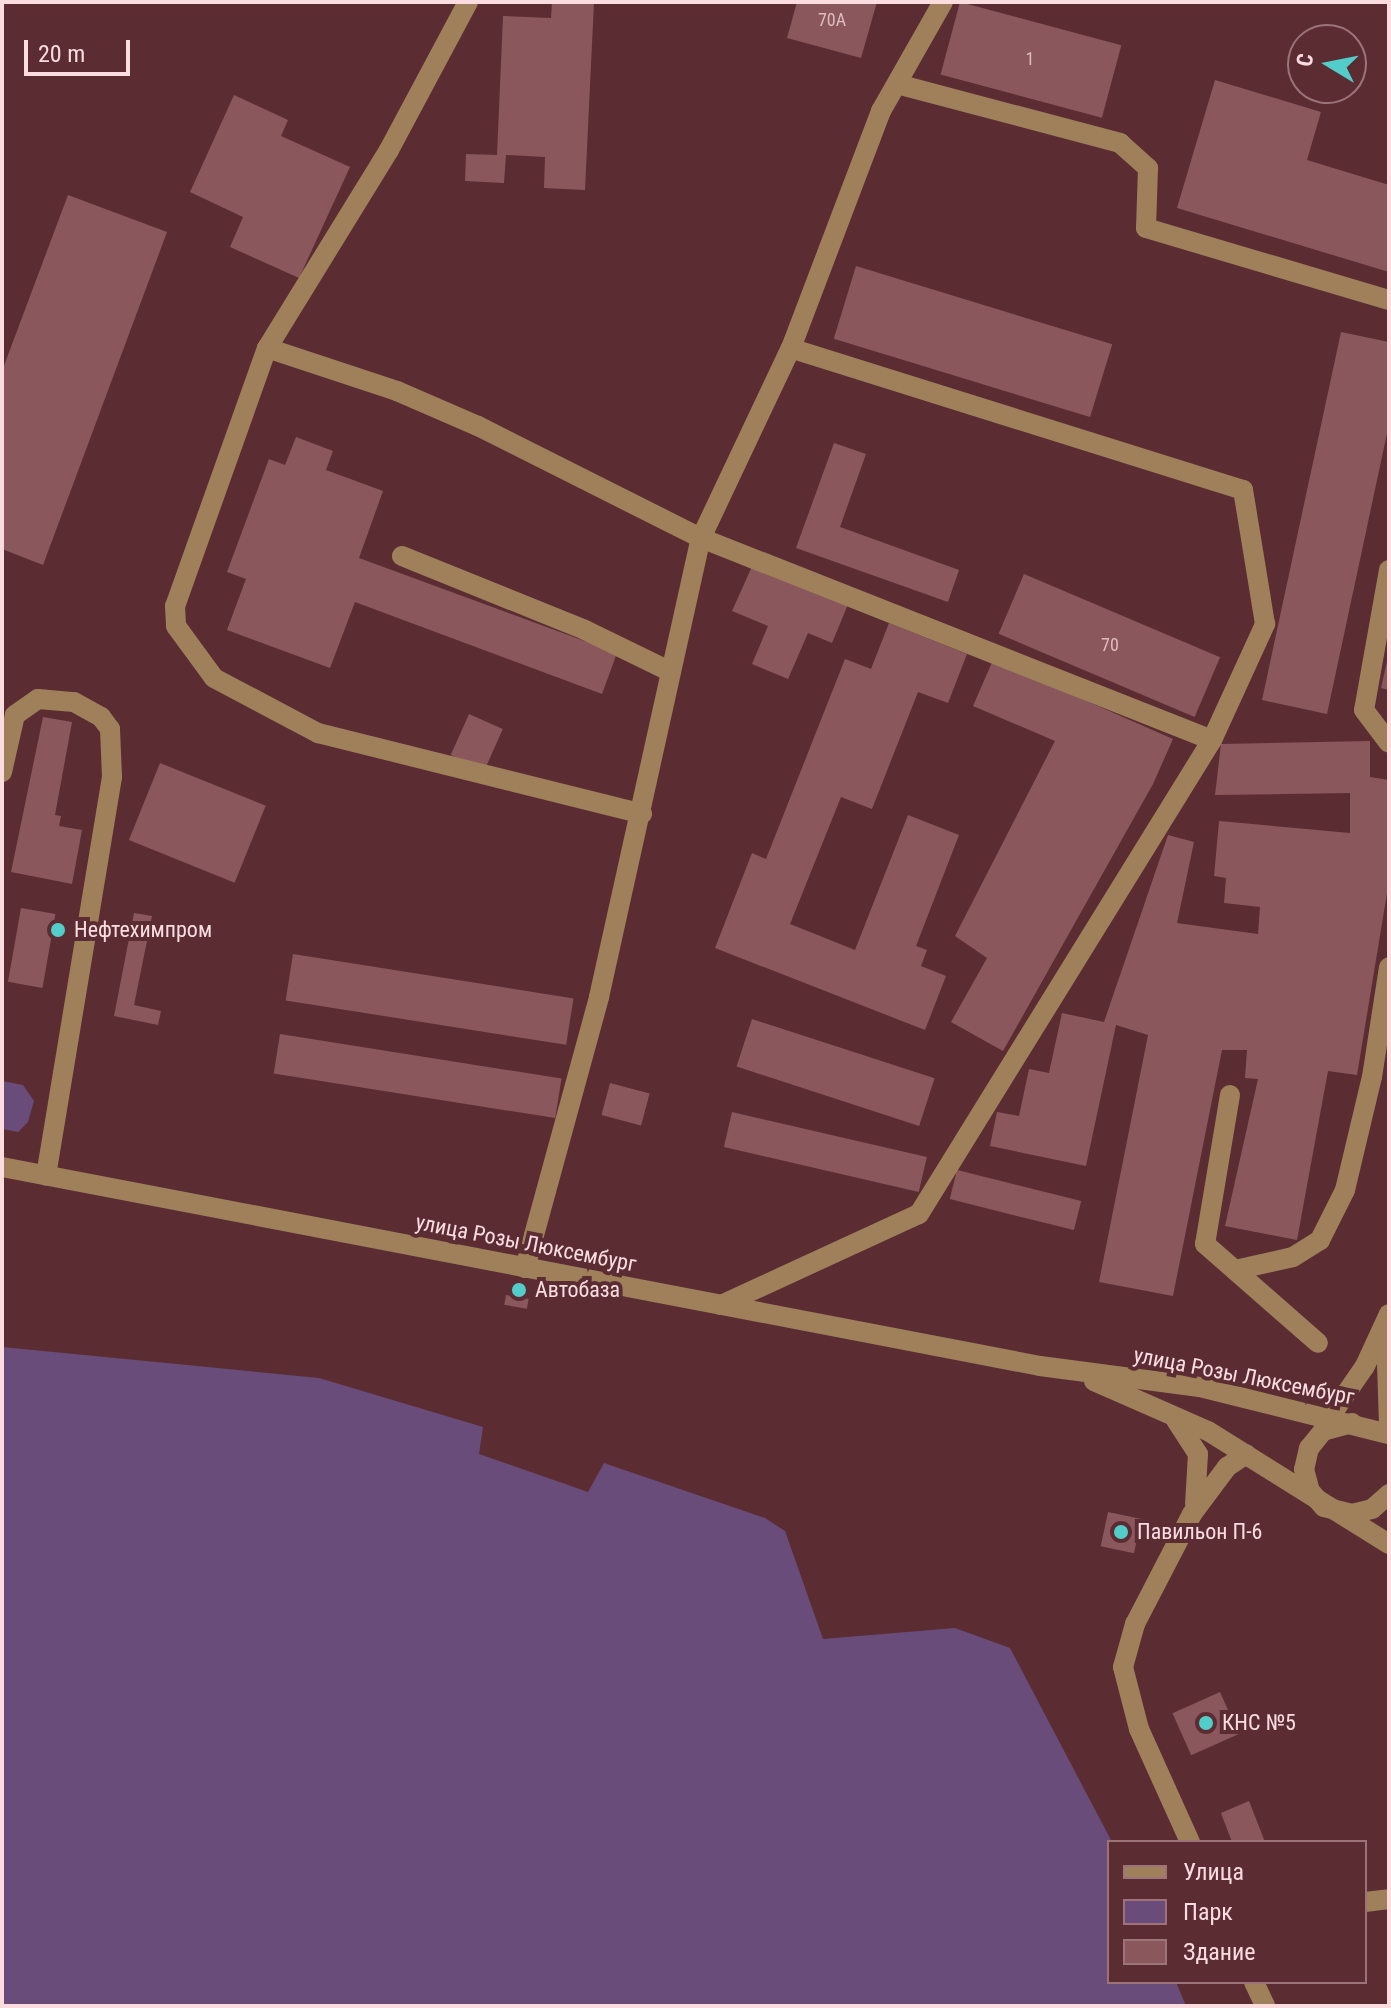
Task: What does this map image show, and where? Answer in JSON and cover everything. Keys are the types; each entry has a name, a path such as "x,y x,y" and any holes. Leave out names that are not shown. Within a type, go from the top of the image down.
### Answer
{"street":[{"path":"468,2 389,150 267,348 175,606 176,626 197,659 239,694 318,733 642,814"},
{"path":"525,1268 595,1012 642,814 669,671 701,538 791,348 881,111 943,2"},
{"path":"897,84 1120,143 1148,168 1146,228 1389,300"},
{"path":"267,348 397,391 478,426 701,538 1212,740"},
{"path":"721,1305 919,1214 1212,740 1265,624 1243,490 791,348"},
{"path":"402,556 585,630 669,671"},
{"path":"1389,570 1364,710 1389,743"},
{"path":"2,772 15,715 38,699 74,702 101,717 110,729 112,777 46,1176"},
{"path":"1235,1270 1293,1257 1320,1240 1345,1190 1372,1077 1389,967"},
{"path":"1230,1095 1205,1244 1318,1343"},
{"name":"улица Розы Люксембург","path":"2,1167 1040,1366 1200,1387 1364,1424 1389,1434"},
{"path":"1386,1500 1352,1514 1324,1507 1310,1491 1304,1469 1309,1448 1365,1366 1389,1316"},
{"path":"1389,1316 1384,1371 1389,1426"},
{"name":"улица Розы Люксембург","path":"1040,1366 1157,1406 1246,1454 1324,1507 1389,1544"},
{"path":"1157,1406 1184,1426 1198,1454 1199,1488 1192,1514"},
{"path":"1309,1448 1323,1431 1343,1423 1364,1424 1389,1443"},
{"path":"1189,1840 1139,1729 1123,1667 1135,1624 1192,1514 1218,1476 1246,1454"},
{"path":"1367,1902 1389,1899"},
{"path":"1255,1984 1265,2006"}],"green space":[{"path":"2,1081 23,1085 34,1101 28,1122 18,1132 2,1129"},
{"path":"2,1347 319,1378 483,1427 479,1454 588,1492 604,1463 765,1518 785,1531 823,1639 955,1628 1010,1648 1111,1840 1107,1840 1107,1984 1177,1984 1186,2006 2,2006"}],"building":[{"path":"552,2 594,2 585,190 544,188 545,157 506,155 504,183 465,181 466,154 497,155 503,16 551,18"},
{"path":"797,2 877,2 861,58 787,38"},
{"path":"960,2 1121,45 1102,118 941,74"},
{"path":"1215,80 1321,112 1307,160 1389,185 1389,272 1177,208"},
{"path":"234,95 288,120 281,136 350,167 299,278 230,247 243,217 190,192"},
{"path":"68,195 167,232 43,565 2,549 2,371"},
{"path":"856,266 1112,344 1090,417 834,339"},
{"path":"1341,332 1389,342 1389,424 1327,714 1262,700"},
{"path":"296,437 333,451 326,470 383,491 359,558 617,653 602,694 355,602 330,668 227,630 246,579 227,572 269,459 285,465"},
{"path":"834,443 866,454 840,527 959,570 948,602 796,548"},
{"path":"754,562 849,602 832,643 808,633 788,679 752,664 768,626 732,611"},
{"path":"1024,574 1220,657 1195,717 999,634"},
{"path":"889,623 967,654 948,703 918,692 872,809 841,797 790,924 855,950 908,815 959,835 916,946 927,950 921,966 946,976 925,1030 715,948 752,853 766,859 845,659 871,669"},
{"path":"1389,657 1389,690 1381,688"},
{"path":"993,660 1173,739 1153,784 1003,1051 951,1022 987,958 955,936 1055,741 973,706"},
{"path":"469,714 503,729 484,770 451,755"},
{"path":"43,717 72,722 55,815 61,816 59,826 82,830 72,884 11,872"},
{"path":"1370,741 1370,777 1389,780 1389,881 1357,1075 1328,1071 1297,1240 1225,1226 1258,1079 1245,1078 1247,1050 1222,1050 1173,1296 1099,1282 1148,1035 1116,1025 1086,1166 990,1146 997,1112 1019,1116 1029,1069 1049,1073 1062,1013 1104,1022 1168,835 1194,842 1177,923 1258,934 1260,907 1224,903 1226,878 1214,876 1219,821 1350,833 1350,793 1215,795 1221,744"},
{"path":"160,763 266,806 235,883 129,840"},
{"path":"21,908 55,914 42,988 8,982"},
{"path":"134,913 152,916 134,1005 161,1011 158,1025 114,1016"},
{"path":"293,954 574,998 566,1045 286,1000"},
{"path":"752,1019 935,1078 919,1126 737,1067"},
{"path":"280,1034 561,1079 555,1118 274,1074"},
{"path":"610,1083 650,1094 641,1125 601,1115"},
{"path":"732,1112 927,1157 919,1192 724,1147"},
{"path":"957,1170 1081,1201 1074,1230 950,1199"},
{"path":"506,1295 529,1299 527,1309 504,1305"},
{"name":"Павильон П-6","path":"1108,1512 1141,1519 1134,1553 1101,1546"},
{"name":"КНС №5","path":"1220,1692 1239,1734 1191,1755 1172,1713"},
{"path":"1249,1801 1264,1840 1231,1840 1221,1813"}],"place":[{"name":"Нефтехимпром","path":"58,930"},
{"name":"Автобаза","path":"519,1290"},
{"name":"Павильон П-6","path":"1121,1532"},
{"name":"КНС №5","path":"1206,1723"}]}
